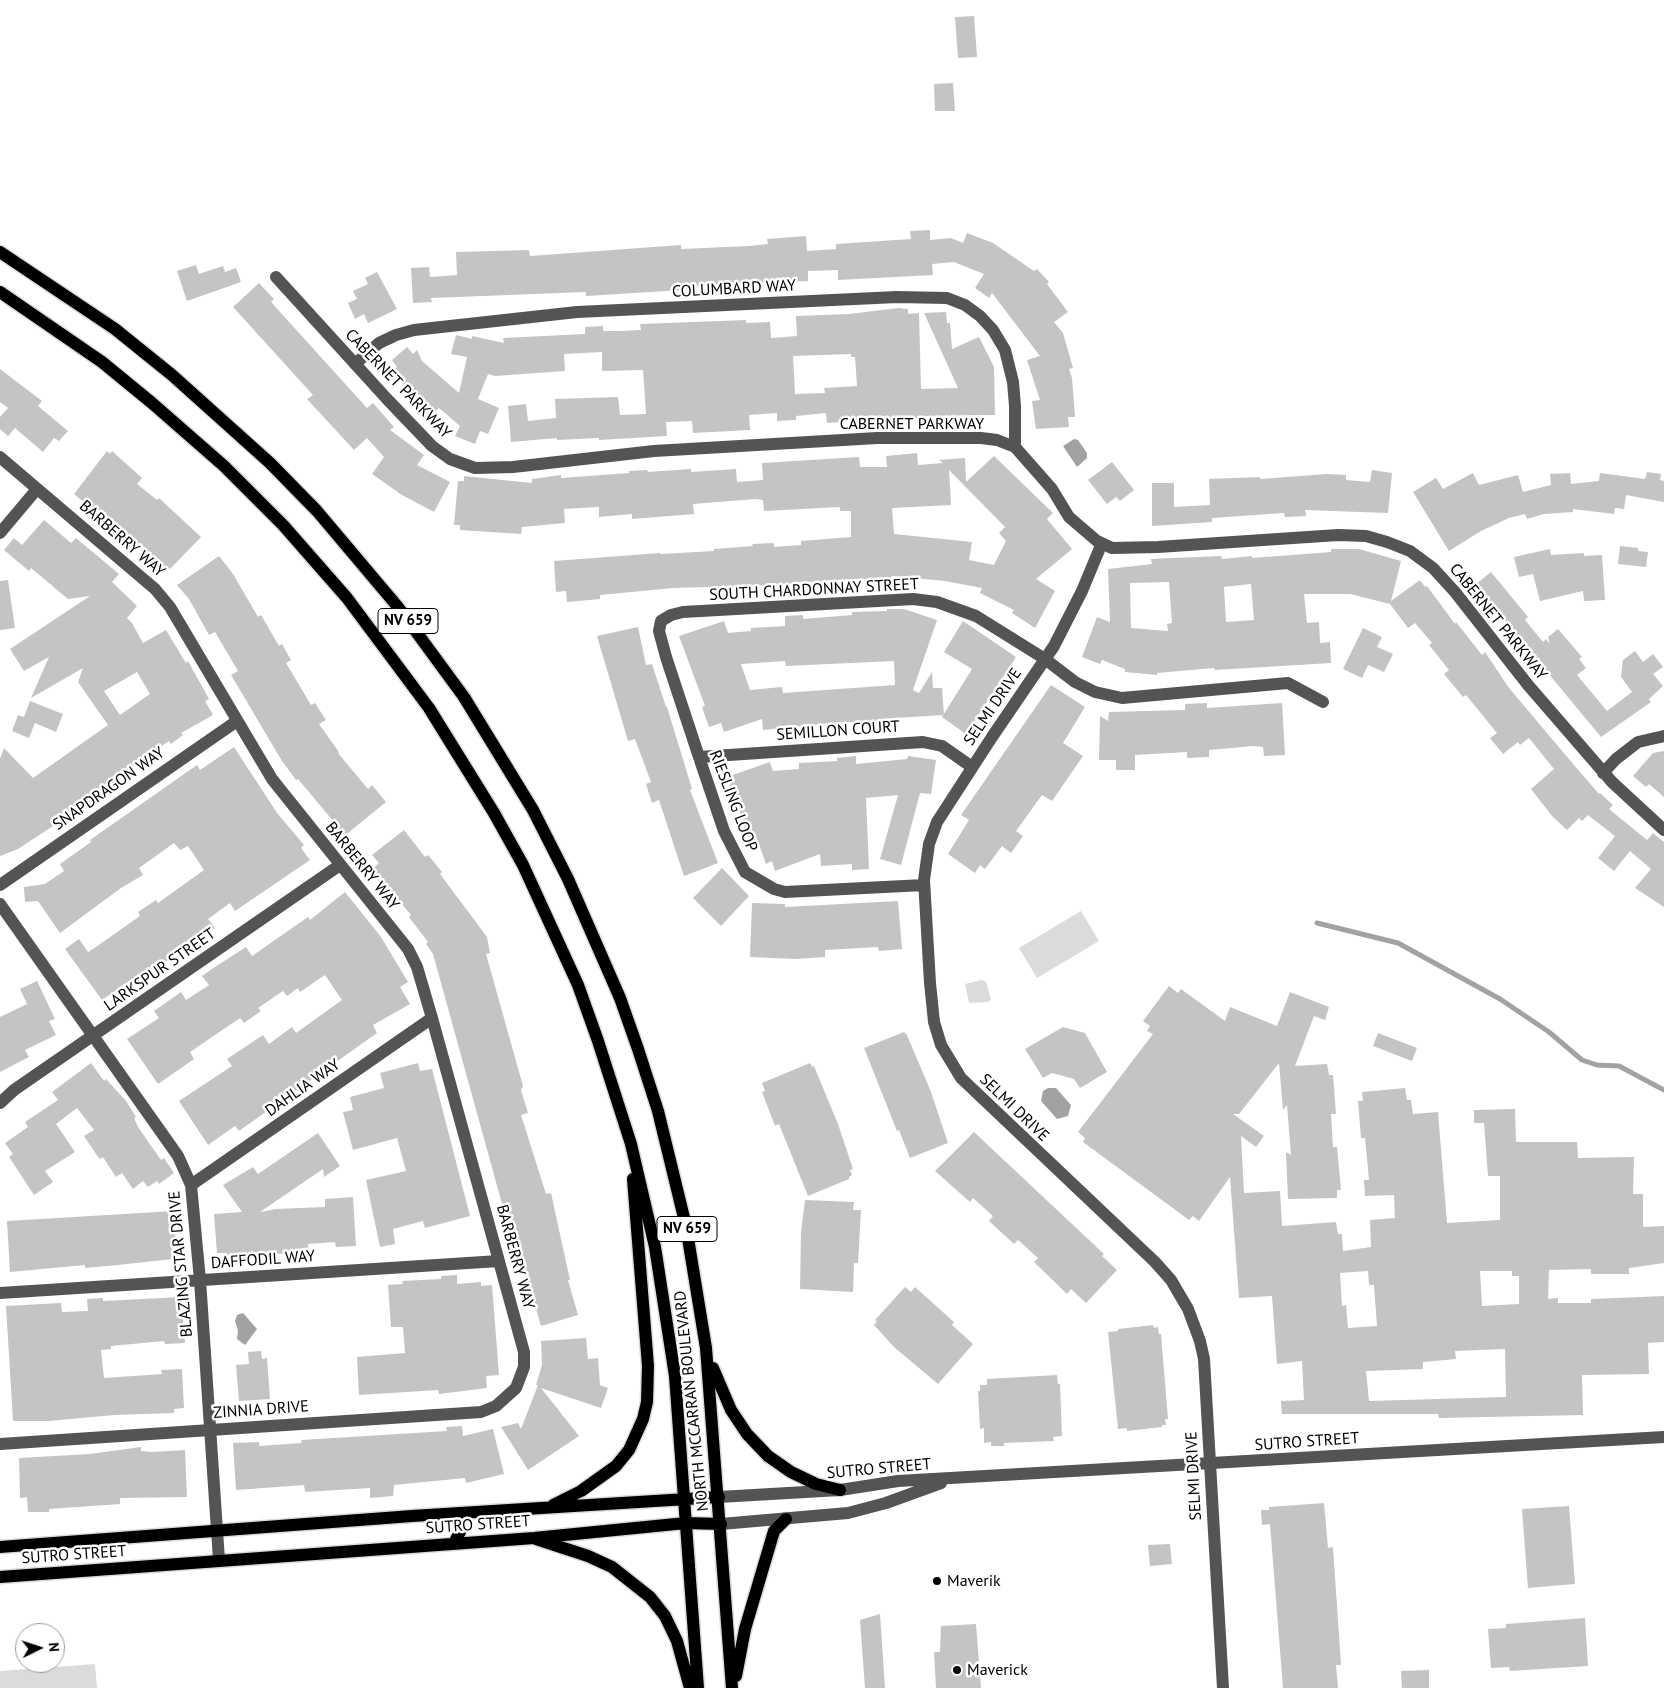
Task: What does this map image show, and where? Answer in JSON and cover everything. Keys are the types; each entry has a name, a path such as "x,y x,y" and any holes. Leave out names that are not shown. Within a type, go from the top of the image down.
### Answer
{"main road":[{"name":"NORTH MCCARRAN BOULEVARD","path":"0,252 115,329 172,375 270,463 317,511 360,560 432,652 464,697 537,819 568,879 620,998 658,1111 688,1233 706,1348 733,1688"},
{"name":"NORTH MCCARRAN BOULEVARD","path":"0,292 102,362 224,466 289,532 347,598 387,649 460,755 523,865 578,985 598,1041 631,1144 655,1247 675,1376 698,1688"},
{"path":"546,1509 581,1491 616,1466 629,1450 643,1418 647,1402 648,1366 631,1144"},
{"path":"706,1348 731,1410 747,1434 768,1456 791,1472 816,1484 840,1490"},
{"name":"SUTRO STREET","path":"0,1547 459,1513 719,1497"},
{"path":"454,1543 460,1532 459,1513"},
{"path":"733,1688 745,1629 766,1556 774,1531 786,1519"},
{"name":"SUTRO STREET","path":"0,1577 534,1538 686,1523 721,1524"},
{"path":"534,1538 588,1556 612,1568 650,1597 665,1616 677,1641 690,1688"}],"street":[{"name":"CABERNET PARKWAY","path":"276,276 432,446 450,458 475,468 513,467 654,451 877,438 981,438 998,440 1014,447 1052,489 1070,517 1102,543 1112,548 1158,547 1338,535 1366,536 1410,551 1434,568 1455,592 1528,685 1603,773 1664,830"},
{"name":"COLUMBARD WAY","path":"355,364 380,343 396,335 414,330 577,312 897,297 947,298 966,305 980,316 993,330 1005,350 1015,398 1014,447"},
{"name":"BARBERRY WAY","path":"0,457 155,589 170,607 272,779 408,949 417,967 432,1018 524,1352 524,1367 516,1388"},
{"path":"0,533 37,488"},
{"name":"SELMI DRIVE","path":"1102,543 1070,617 1045,659 937,822 927,857 924,885 934,1022 941,1045 961,1078 1155,1262 1176,1287 1188,1309 1200,1341 1204,1359 1224,1688"},
{"name":"SOUTH CHARDONNAY STREET","path":"661,621 671,615 683,612 913,599 937,602 976,616 1045,659 1075,682 1096,692 1122,698 1288,683 1323,702"},
{"name":"RIESLING LOOP","path":"661,621 659,630 666,657 731,847 738,862 753,878 774,889 791,892 924,885"},
{"name":"SNAPDRAGON WAY","path":"0,885 237,720"},
{"path":"1603,773 1616,759 1638,742 1664,736"},
{"name":"SEMILLON COURT","path":"699,757 923,742 942,746 972,767"},
{"name":"LARKSPUR STREET","path":"0,1103 14,1090 340,864"},
{"name":"BLAZING STAR DRIVE","path":"0,904 178,1156 191,1185 200,1280 219,1560"},
{"name":"DAHLIA WAY","path":"191,1185 432,1018"},
{"name":"DAFFODIL WAY","path":"0,1294 499,1260"},
{"name":"ZINNIA DRIVE","path":"0,1444 481,1412 496,1406 516,1388"},
{"name":"SUTRO STREET","path":"719,1497 840,1490 898,1481 1664,1437"},
{"name":"SUTRO STREET","path":"721,1524 828,1516 865,1509 953,1479"}],"shaded area":[{"path":"1074,439 1078,440 1087,453 1087,458 1077,467 1063,446"},
{"path":"1081,911 1099,941 1037,978 1019,948"},
{"path":"982,980 986,982 991,999 988,1002 969,1003 965,984"},
{"path":"1048,1088 1056,1088 1071,1105 1068,1116 1057,1119 1041,1101 1043,1091"},
{"path":"243,1313 257,1329 245,1345 237,1339 238,1331 235,1321 237,1315"},
{"path":"95,1664 97,1688 0,1688 0,1671 15,1670 15,1673 65,1673 65,1666"}],"building":[{"path":"974,16 977,57 958,58 955,17"},
{"path":"953,83 955,111 935,111 934,84"},
{"path":"930,230 930,240 951,238 963,243 967,233 993,243 1034,271 1037,269 1049,282 1047,284 1068,312 1054,322 1063,333 1073,368 1069,369 1072,378 1075,417 1068,417 1069,427 1036,429 1032,401 1040,400 1027,360 1040,356 992,293 989,298 975,288 984,274 954,262 932,264 933,275 838,280 838,270 808,271 808,281 729,284 691,287 691,289 683,290 586,296 586,292 431,298 432,302 413,303 411,268 429,267 430,277 457,275 456,252 529,250 530,256 681,245 681,249 749,246 768,244 767,239 806,236 807,251 836,249 836,244 911,239 910,231"},
{"path":"196,265 199,274 223,266 225,272 236,268 241,282 187,301 177,271"},
{"path":"377,272 397,309 368,323 364,314 355,319 348,303 357,299 353,291 368,284 365,278"},
{"path":"259,283 274,299 271,302 367,408 373,403 394,427 390,430 424,455 417,465 450,482 434,512 402,495 372,474 384,457 367,438 354,450 307,399 313,395 233,307"},
{"path":"899,308 908,309 908,314 919,313 921,389 958,388 924,313 946,312 947,323 950,323 952,349 979,337 994,367 995,415 921,416 921,419 900,418 827,423 826,413 796,416 796,420 777,421 777,413 749,415 750,430 693,433 692,421 666,422 667,436 599,440 599,438 557,440 557,438 511,442 508,406 526,404 528,421 556,418 555,399 618,397 620,415 646,414 643,370 602,371 602,352 564,354 565,371 495,376 488,374 478,399 499,408 488,434 480,431 475,444 455,436 460,426 439,408 433,414 392,371 397,367 392,360 407,347 413,354 417,350 422,361 459,393 467,357 451,354 456,335 472,339 472,336 504,343 503,338 585,334 585,327 603,326 603,331 619,331 641,330 640,324 746,320 746,323 770,322 771,338 797,336 796,316 849,314","holes":["851,354 851,357 855,357 857,386 824,388 825,393 795,394 793,356"]},
{"path":"0,369 42,401 38,406 68,431 59,441 54,438 43,452 15,428 8,436 0,429 0,417 8,408 0,402"},
{"path":"107,451 110,454 112,451 142,478 137,484 157,500 159,498 201,537 167,572 146,551 144,553 74,494"},
{"path":"917,453 918,465 943,463 939,460 965,458 966,482 994,456 1053,513 1047,519 1072,549 1036,579 1055,591 1035,628 1012,613 1014,610 980,593 982,588 945,581 892,576 891,578 831,580 776,585 673,588 600,595 600,599 567,602 566,591 556,592 554,561 714,551 714,549 753,546 752,544 774,543 774,547 801,545 801,541 851,537 851,511 840,511 840,507 764,511 763,500 755,499 693,504 694,514 632,519 632,514 599,517 599,507 564,509 565,523 522,527 521,534 460,530 460,525 454,525 458,481 464,481 464,476 532,483 532,479 561,475 561,478 647,470 648,472 691,469 691,472 736,469 737,482 763,480 762,463 859,457 860,467 887,467 886,456","holes":["949,470 1005,527 999,533 1006,541 994,565 969,560 972,542 894,534 892,508 951,505"]},
{"path":"1112,462 1134,490 1120,501 1116,497 1107,504 1088,480"},
{"path":"1372,470 1392,473 1388,513 1305,510 1306,516 1285,517 1284,513 1212,518 1212,522 1152,526 1152,483 1174,483 1174,507 1210,505 1209,479 1260,477 1260,479 1327,474 1346,475 1346,480 1370,482"},
{"path":"1647,472 1661,474 1660,480 1664,481 1664,502 1626,495 1624,509 1615,508 1614,514 1573,509 1573,512 1544,514 1527,519 1525,514 1509,518 1481,531 1449,551 1413,492 1436,478 1443,489 1473,473 1479,485 1518,475 1523,492 1551,485 1550,474 1570,473 1571,484 1599,481 1600,473 1645,479"},
{"path":"44,520 71,543 76,538 119,574 112,582 137,606 127,618 132,623 143,643 166,630 186,663 188,661 209,699 205,701 213,715 181,733 183,735 171,744 169,741 125,772 126,774 85,805 18,849 0,856 0,759 4,748 33,778 108,725 78,682 83,668 31,698 49,657 24,671 10,649 90,596 68,599 31,568 29,571 4,550 14,538 22,545","holes":["137,672 150,694 120,715 104,691"]},
{"path":"1620,546 1638,548 1638,551 1648,552 1646,567 1618,564"},
{"path":"1331,549 1359,549 1401,561 1391,601 1420,580 1425,587 1427,586 1455,624 1456,622 1482,655 1485,652 1509,688 1574,765 1599,794 1613,805 1609,809 1647,840 1653,833 1664,842 1664,907 1635,888 1651,869 1630,851 1614,871 1598,858 1615,836 1588,815 1582,821 1579,818 1567,830 1552,816 1531,789 1554,769 1529,738 1520,745 1518,742 1503,754 1490,738 1497,733 1466,695 1463,697 1444,674 1449,670 1429,645 1432,643 1415,623 1408,628 1390,604 1350,594 1304,594 1307,623 1319,622 1320,643 1330,642 1331,663 1215,670 1214,668 1157,673 1157,675 1125,672 1125,669 1102,660 1100,664 1082,657 1097,617 1110,622 1108,569 1152,564 1151,559 1221,556 1222,559 1252,556 1252,558 1331,552","holes":["1169,582 1172,623 1167,624 1168,631 1131,628 1130,583","1251,584 1254,620 1226,622 1224,587"]},
{"path":"1550,549 1551,555 1584,553 1584,556 1602,555 1605,600 1584,601 1583,591 1540,601 1533,574 1519,577 1514,557"},
{"path":"219,556 233,574 258,617 261,615 279,646 282,644 291,660 286,663 311,705 315,703 326,720 319,724 338,753 368,789 372,785 386,802 343,837 332,823 334,822 298,779 296,780 282,761 231,675 238,671 215,632 209,635 189,599 177,585"},
{"path":"1491,572 1528,617 1525,620 1543,642 1546,639 1550,644 1548,637 1558,629 1582,657 1579,659 1586,668 1577,675 1607,711 1632,692 1621,677 1623,660 1635,651 1643,662 1653,654 1663,667 1653,674 1663,686 1649,699 1651,702 1601,737 1475,585"},
{"path":"8,580 15,628 0,630 0,581"},
{"path":"887,609 904,609 937,620 913,690 919,693 932,672 933,688 942,688 944,715 894,718 894,722 841,722 763,730 762,719 724,732 721,723 709,727 702,707 705,706 679,636 724,621 728,633 751,631 751,628 785,626 785,616 803,615 803,619 852,615 852,612 887,611","holes":["785,661 786,666 894,661 895,685 783,693 782,687 750,690 741,664"]},
{"path":"963,621 1016,657 966,734 942,717 972,669 944,652"},
{"path":"638,627 646,665 652,664 692,789 690,790 718,863 684,876 659,800 652,803 646,784 651,782 635,739 628,741 597,636"},
{"path":"1363,628 1382,637 1377,647 1393,654 1384,672 1368,665 1362,678 1343,669"},
{"path":"1051,685 1085,707 1063,743 1083,756 1052,801 1042,795 1016,831 1023,836 1011,853 1002,846 985,869 980,865 975,873 948,854 969,820 961,815"},
{"path":"30,701 63,714 56,732 35,723 29,738 12,731 18,715 24,717"},
{"path":"1207,703 1207,708 1282,703 1285,755 1264,756 1263,747 1253,746 1209,750 1209,757 1187,758 1187,752 1135,755 1135,770 1116,770 1116,760 1099,760 1100,716 1108,721 1109,712 1185,710 1185,704"},
{"path":"234,747 277,813 304,845 301,848 310,860 235,911 230,903 208,919 215,928 142,978 139,974 102,1000 65,949 79,939 88,952 140,916 138,912 156,900 158,903 204,870 188,846 180,850 174,843 139,868 143,875 121,888 60,933 38,901 25,902 24,887 45,884 64,871 60,864 91,842 90,840 197,765 200,770"},
{"path":"1664,751 1664,797 1649,784 1646,787 1633,776 1653,753"},
{"path":"856,756 856,764 907,759 908,756 936,760 931,794 920,793 901,865 880,859 898,795 866,798 869,869 852,870 852,864 821,866 820,854 775,871 772,861 766,864 756,836 749,839 727,777 770,762 773,771 799,769 799,763 837,761 837,758"},
{"path":"404,830 425,857 428,855 442,872 440,874 487,937 490,953 486,954 523,1086 521,1090 528,1113 521,1115 546,1194 551,1193 570,1280 568,1280 578,1315 541,1326 521,1257 517,1258 433,954 426,944 428,942 409,917 411,915 382,881 380,883 370,871 379,863 372,855"},
{"path":"722,868 749,896 721,926 693,898"},
{"path":"345,892 381,937 408,982 400,987 410,1004 373,1025 377,1033 239,1131 235,1126 208,1145 179,1101 232,1066 227,1059 263,1035 269,1044 292,1027 296,1033 342,1000 325,975 300,992 298,988 287,996 283,991 258,1008 261,1011 244,1023 240,1018 190,1052 194,1059 158,1084 127,1039 159,1018 154,1011 181,992 186,1000 209,985 202,976 215,967 246,947 252,956 308,917 310,920"},
{"path":"898,901 902,949 879,951 878,947 825,950 825,957 795,959 750,957 752,903 785,904 785,907"},
{"path":"37,981 55,1019 49,1021 56,1035 25,1050 29,1057 0,1072 0,1017 27,1004 20,989"},
{"path":"1169,986 1178,993 1181,989 1225,1021 1230,1007 1277,1026 1290,992 1329,1007 1325,1020 1314,1016 1295,1066 1327,1064 1329,1075 1333,1075 1336,1114 1331,1114 1333,1147 1337,1147 1341,1190 1337,1190 1337,1198 1288,1199 1286,1152 1291,1155 1287,1105 1283,1110 1279,1063 1239,1114 1233,1114 1264,1136 1256,1147 1241,1136 1244,1193 1280,1191 1282,1226 1336,1222 1338,1234 1342,1234 1343,1251 1371,1247 1370,1220 1395,1218 1394,1195 1365,1196 1364,1180 1369,1180 1365,1138 1361,1138 1358,1101 1363,1101 1362,1092 1405,1088 1407,1100 1411,1100 1413,1114 1438,1112 1447,1223 1500,1220 1500,1176 1488,1176 1484,1123 1474,1123 1474,1110 1515,1109 1516,1142 1577,1142 1578,1158 1634,1157 1633,1194 1643,1194 1643,1227 1664,1226 1664,1263 1629,1268 1629,1274 1591,1274 1591,1269 1549,1270 1548,1299 1558,1298 1558,1303 1591,1303 1591,1299 1664,1296 1664,1342 1648,1343 1649,1374 1582,1375 1583,1415 1439,1418 1438,1414 1282,1414 1281,1401 1304,1400 1302,1361 1277,1364 1272,1296 1239,1298 1230,1177 1199,1221 1193,1216 1189,1220 1083,1142 1085,1138 1078,1132 1153,1034 1147,1031 1150,1026 1143,1021","holes":["1368,1271 1369,1285 1374,1285 1377,1326 1348,1328 1346,1305 1342,1306 1340,1273","1480,1271 1512,1271 1512,1276 1519,1276 1519,1304 1482,1306","1505,1349 1506,1397 1369,1401 1366,1371 1423,1369 1423,1362 1456,1359 1455,1351"]},
{"path":"1063,1027 1085,1033 1107,1072 1080,1088 1074,1079 1052,1073 1043,1078 1025,1049"},
{"path":"904,1032 907,1035 931,1092 948,1143 910,1158 899,1130 897,1131 864,1048"},
{"path":"1378,1033 1417,1048 1412,1061 1373,1046"},
{"path":"91,1063 104,1081 106,1079 126,1101 136,1117 134,1118 138,1127 161,1160 164,1158 174,1173 159,1184 157,1181 148,1187 143,1181 133,1189 122,1173 116,1177 103,1157 100,1159 96,1154 84,1136 94,1130 77,1108 56,1124 75,1152 45,1171 53,1182 34,1195 9,1157 13,1154 5,1143 28,1127 25,1122 58,1100 52,1092"},
{"path":"418,1063 420,1071 432,1069 470,1216 425,1228 423,1221 393,1229 395,1244 380,1247 366,1180 406,1171 397,1138 353,1150 343,1112 353,1110 350,1097 384,1088 380,1073"},
{"path":"810,1063 812,1067 814,1066 838,1124 853,1169 850,1170 852,1175 849,1179 808,1196 779,1124 775,1126 762,1092 765,1091 762,1083"},
{"path":"974,1132 1104,1254 1102,1256 1117,1270 1086,1303 1071,1289 1067,1294 1034,1262 1038,1258 1018,1240 1014,1244 989,1221 993,1216 973,1198 970,1202 935,1171"},
{"path":"318,1133 340,1166 324,1177 323,1169 260,1212 276,1209 325,1207 325,1199 353,1197 356,1246 336,1247 335,1242 308,1244 309,1252 277,1254 277,1257 262,1258 261,1255 227,1257 227,1253 217,1253 214,1214 242,1212 223,1185 253,1167 258,1174"},
{"path":"805,1200 854,1202 853,1210 861,1210 858,1263 854,1263 853,1292 800,1289 801,1232"},
{"path":"174,1211 176,1246 172,1247 173,1259 85,1268 85,1265 10,1272 7,1221"},
{"path":"457,1275 457,1284 481,1282 481,1286 492,1285 499,1375 486,1376 487,1388 439,1394 438,1390 359,1395 357,1357 405,1353 403,1327 391,1327 388,1285 403,1284 402,1281 441,1279 441,1276"},
{"path":"905,1287 911,1292 915,1287 954,1322 952,1325 973,1344 938,1384 894,1347 874,1325 877,1321 875,1320"},
{"path":"181,1297 185,1343 165,1344 164,1341 111,1346 111,1349 101,1350 104,1378 162,1374 161,1370 182,1369 184,1408 174,1409 174,1413 114,1415 48,1421 13,1421 6,1306 61,1303 62,1312 88,1311 87,1299 103,1298 103,1301"},
{"path":"1153,1325 1154,1328 1158,1327 1159,1334 1161,1334 1168,1419 1165,1419 1166,1425 1127,1431 1127,1428 1118,1429 1108,1332"},
{"path":"586,1338 588,1359 598,1358 600,1385 608,1388 601,1408 541,1388 579,1436 528,1470 501,1427 518,1423 521,1429 538,1385 536,1385 542,1365 541,1341"},
{"path":"261,1351 262,1359 267,1358 270,1399 239,1401 236,1365 249,1364 248,1352"},
{"path":"1057,1375 1058,1384 1060,1384 1062,1436 1053,1437 1054,1441 1004,1443 1004,1446 991,1446 991,1442 984,1443 984,1428 980,1429 978,1391 980,1391 980,1385 987,1385 987,1379"},
{"path":"462,1426 463,1436 493,1429 504,1474 466,1483 465,1478 394,1485 393,1496 370,1498 370,1488 305,1492 304,1485 236,1490 233,1443 259,1442 259,1446 302,1443 301,1440 447,1431 446,1427"},
{"path":"141,1447 141,1451 152,1452 185,1450 187,1497 120,1498 120,1504 49,1509 49,1512 28,1512 27,1497 20,1498 19,1458 90,1454"},
{"path":"1324,1503 1328,1548 1333,1547 1341,1665 1336,1665 1338,1688 1283,1688 1270,1524 1262,1525 1261,1510 1269,1510 1269,1507"},
{"path":"1569,1506 1575,1584 1528,1588 1522,1509"},
{"path":"1170,1544 1172,1564 1150,1566 1148,1545"},
{"path":"880,1614 885,1688 865,1688 860,1620"},
{"path":"1585,1618 1588,1666 1510,1671 1509,1667 1491,1668 1488,1629 1506,1628 1506,1624"},
{"name":"Maverick","path":"976,1624 981,1688 936,1688 934,1652 940,1652 941,1626"},
{"path":"1429,1670 1429,1688 1402,1688 1401,1671"}],"waterway":[{"path":"1317,923 1398,943 1500,999 1549,1032 1582,1060 1597,1065 1619,1066 1664,1090"}],"place":[{"name":"Maverik","path":"937,1581"},
{"name":"Maverick","path":"957,1670"}]}
